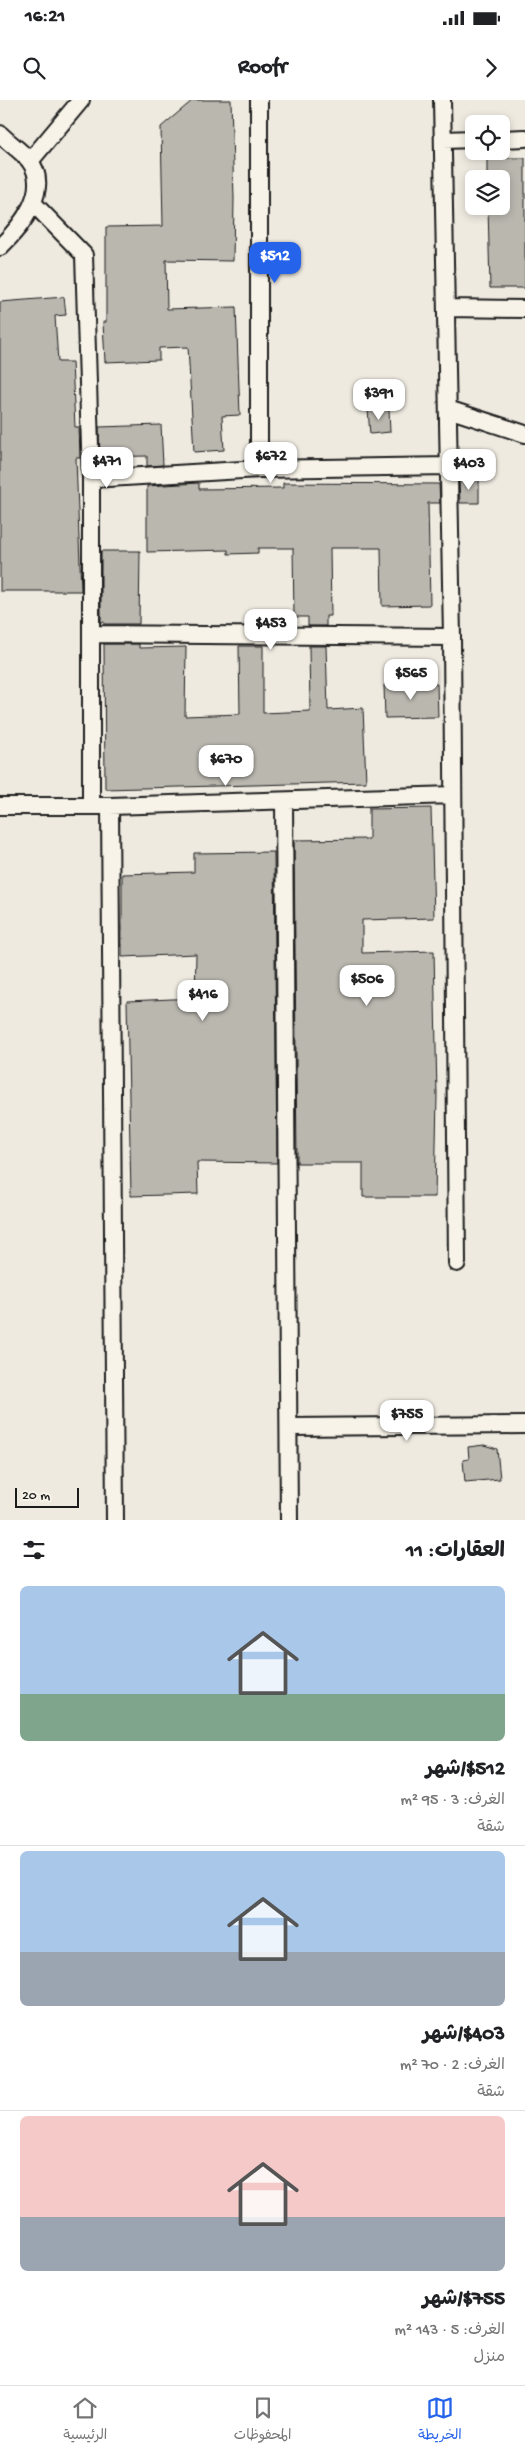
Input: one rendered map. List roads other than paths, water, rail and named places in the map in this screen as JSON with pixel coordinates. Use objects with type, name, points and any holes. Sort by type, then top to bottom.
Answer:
[{"type":"street","points":[[30,161],[80,100]]},
{"type":"street","points":[[259,100],[259,469]]},
{"type":"street","points":[[442,100],[452,637],[457,1263]]},
{"type":"street","points":[[0,134],[30,161],[38,180],[34,204],[0,247]]},
{"type":"street","points":[[510,139],[525,138]]},
{"type":"street","points":[[444,140],[465,139]]},
{"type":"street","points":[[34,204],[84,255],[92,479],[90,806]]},
{"type":"street","points":[[447,308],[525,309]]},
{"type":"street","points":[[448,409],[525,434]]},
{"type":"street","points":[[92,479],[259,469],[449,466]]},
{"type":"street","points":[[91,634],[452,637]]},
{"type":"street","points":[[0,806],[110,806],[453,795]]},
{"type":"street","points":[[284,801],[289,1520]]},
{"type":"street","points":[[110,806],[114,1520]]},
{"type":"street","points":[[289,1427],[525,1425]]}]
